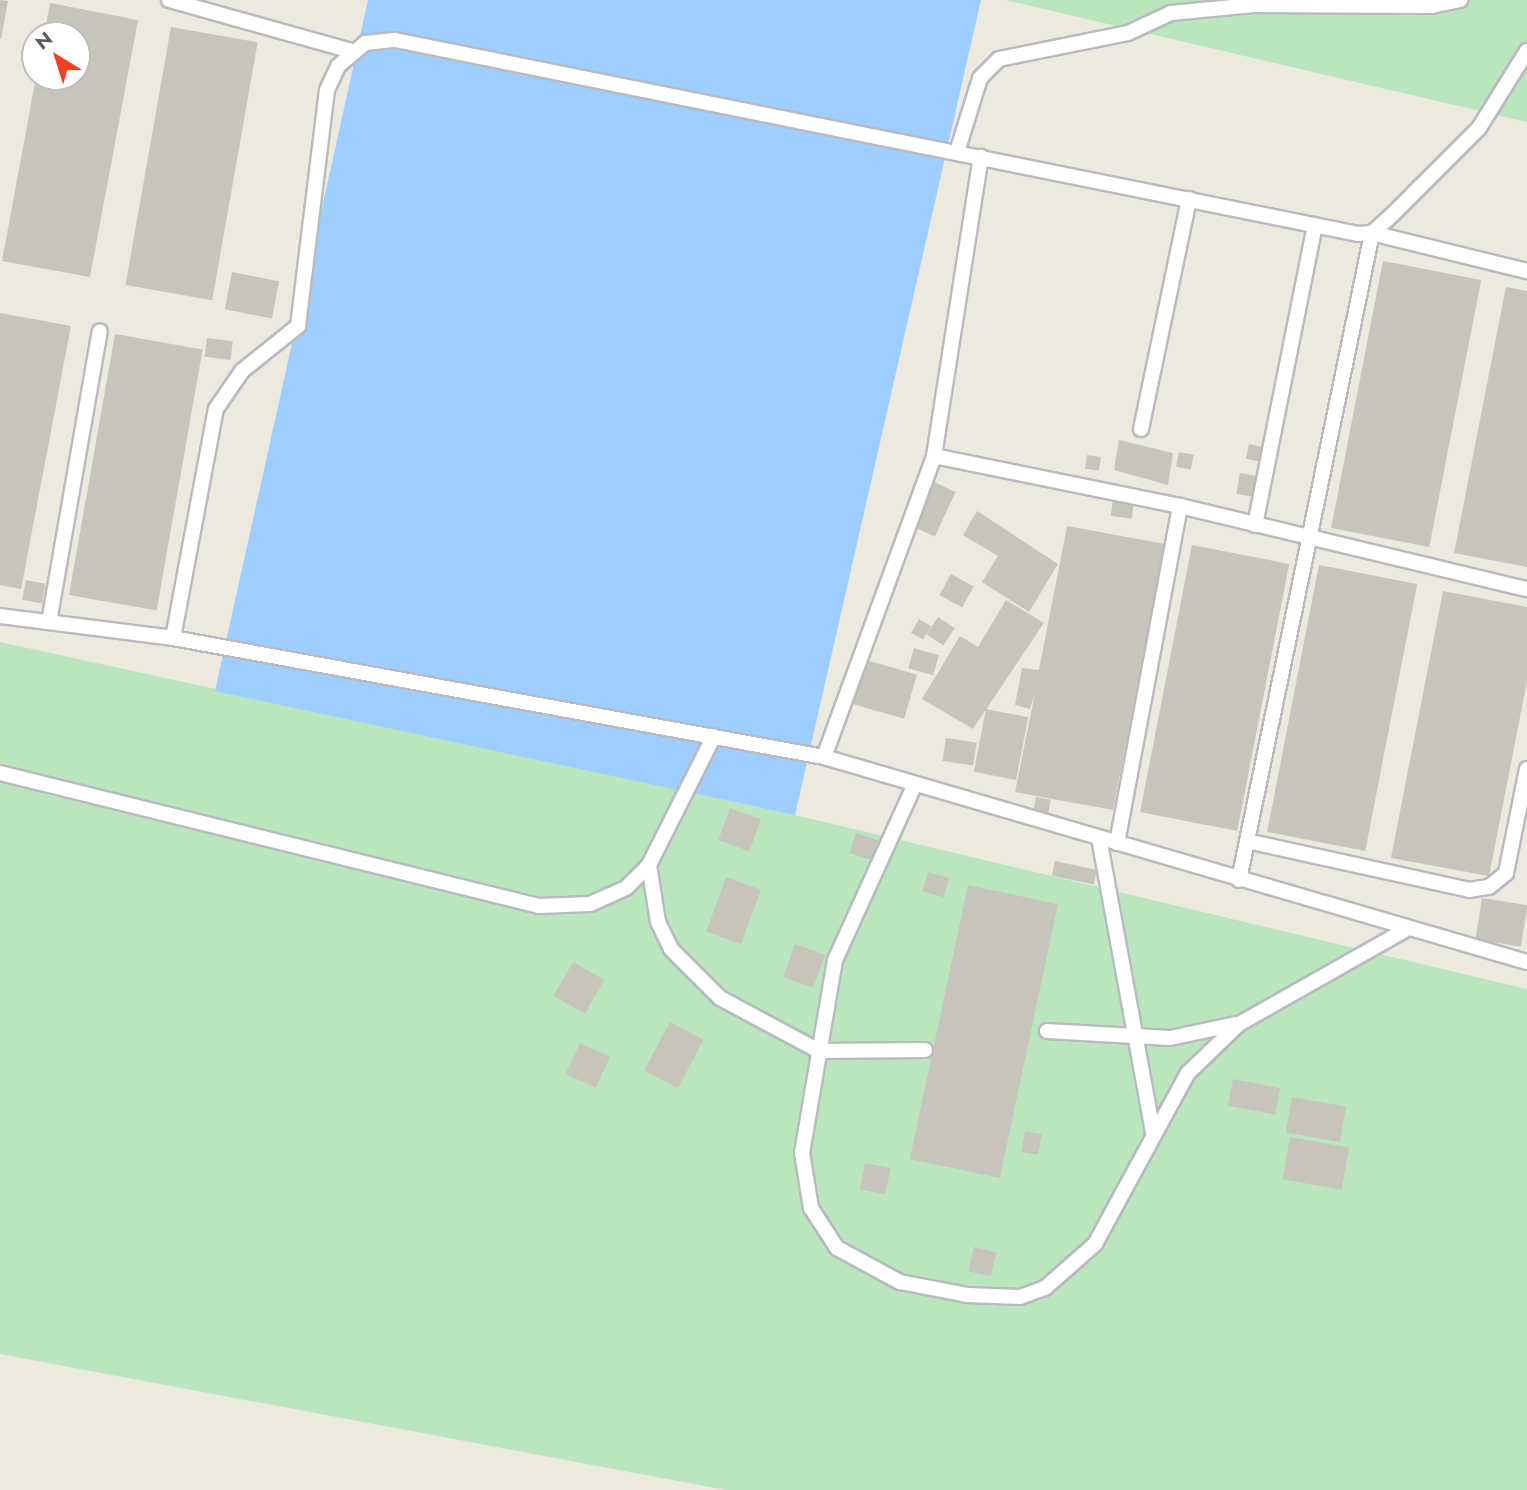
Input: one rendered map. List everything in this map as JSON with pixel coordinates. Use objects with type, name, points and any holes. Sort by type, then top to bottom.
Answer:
[{"type":"lane","points":[[169,0],[352,51],[395,40],[1315,225],[1371,233],[1527,271]]},
{"type":"lane","points":[[957,152],[980,78],[999,59],[1128,33],[1171,13],[1254,5],[1432,6],[1460,0]]},
{"type":"lane","points":[[173,638],[216,409],[242,371],[298,326],[327,90],[352,51]]},
{"type":"lane","points":[[1239,880],[1371,233],[1479,128],[1527,51]]},
{"type":"lane","points":[[824,757],[934,456],[981,157]]},
{"type":"lane","points":[[1140,429],[1189,199]]},
{"type":"lane","points":[[1255,525],[1315,225]]},
{"type":"lane","points":[[48,622],[100,331]]},
{"type":"lane","points":[[934,456],[1180,506],[1309,540],[1527,589]]},
{"type":"lane","points":[[1117,844],[1180,506]]},
{"type":"lane","points":[[0,616],[173,638],[824,757],[1527,962]]},
{"type":"lane","points":[[0,773],[539,906],[590,904],[626,888],[649,865],[714,736]]},
{"type":"lane","points":[[1247,841],[1469,890],[1489,887],[1506,873],[1527,769]]},
{"type":"lane","points":[[915,784],[835,960],[802,1153],[811,1208],[837,1248],[900,1282],[967,1295],[1020,1297],[1045,1288],[1095,1244],[1188,1073],[1239,1024],[1409,928]]},
{"type":"lane","points":[[1099,838],[1153,1133]]},
{"type":"lane","points":[[649,865],[658,922],[671,949],[720,998],[819,1051],[925,1050]]},
{"type":"lane","points":[[1046,1031],[1170,1038],[1239,1024]]},
{"type":"green space","points":[[1005,0],[1527,0],[1527,122]]},
{"type":"green space","points":[[0,642],[795,815],[1527,989],[1527,1490],[726,1490],[0,1354]]},
{"type":"water","points":[[368,0],[981,0],[795,815],[215,691]]},
{"type":"building","points":[[0,0],[8,1],[1,39],[0,39]]},
{"type":"building","points":[[50,3],[138,20],[90,277],[2,261],[33,91],[91,91],[91,21],[47,21]]},
{"type":"building","points":[[171,27],[258,42],[212,300],[126,285]]},
{"type":"building","points":[[1383,261],[1481,280],[1429,547],[1331,528]]},
{"type":"building","points":[[232,272],[279,281],[272,318],[225,309]]},
{"type":"building","points":[[1506,287],[1527,291],[1527,567],[1454,553]]},
{"type":"building","points":[[0,313],[71,326],[21,589],[0,585]]},
{"type":"building","points":[[115,334],[203,349],[157,610],[69,595]]},
{"type":"building","points":[[207,338],[233,341],[230,360],[205,357]]},
{"type":"building","points":[[1119,440],[1173,453],[1168,485],[1114,470]]},
{"type":"building","points":[[1249,444],[1263,447],[1260,462],[1246,459]]},
{"type":"building","points":[[1179,452],[1194,455],[1191,470],[1176,467]]},
{"type":"building","points":[[1087,455],[1101,457],[1099,471],[1085,469]]},
{"type":"building","points":[[1240,473],[1257,476],[1253,497],[1236,494]]},
{"type":"building","points":[[932,481],[956,492],[935,536],[911,525]]},
{"type":"building","points":[[1113,500],[1134,503],[1132,519],[1111,516]]},
{"type":"building","points":[[977,511],[1058,564],[1029,612],[982,582],[998,556],[963,535]]},
{"type":"building","points":[[1067,526],[1165,544],[1113,810],[1015,792],[1035,693],[1030,709],[1015,705],[1022,668],[1039,670]]},
{"type":"building","points":[[1192,545],[1289,564],[1237,831],[1140,812]]},
{"type":"building","points":[[1319,565],[1417,584],[1365,851],[1267,832]]},
{"type":"building","points":[[951,574],[974,587],[962,608],[939,595]]},
{"type":"building","points":[[26,580],[46,584],[42,603],[22,600]]},
{"type":"building","points":[[1443,591],[1527,607],[1527,681],[1489,876],[1391,858]]},
{"type":"building","points":[[1006,600],[1044,623],[973,729],[922,699],[960,636],[978,647]]},
{"type":"building","points":[[938,617],[955,628],[943,646],[927,635]]},
{"type":"building","points":[[919,619],[931,626],[923,640],[911,633]]},
{"type":"building","points":[[914,648],[939,655],[933,675],[908,668]]},
{"type":"building","points":[[866,660],[917,675],[904,719],[853,704]]},
{"type":"building","points":[[986,709],[1028,717],[1016,780],[974,772]]},
{"type":"building","points":[[946,738],[977,743],[973,766],[942,761]]},
{"type":"building","points":[[1036,797],[1051,800],[1048,814],[1033,811]]},
{"type":"building","points":[[730,808],[761,819],[749,851],[718,840]]},
{"type":"building","points":[[856,833],[878,840],[871,860],[850,853]]},
{"type":"building","points":[[1055,861],[1097,870],[1094,885],[1052,876]]},
{"type":"building","points":[[928,872],[949,878],[944,897],[922,891]]},
{"type":"building","points":[[726,877],[761,890],[741,944],[706,932]]},
{"type":"building","points":[[968,885],[1058,904],[1000,1178],[910,1159]]},
{"type":"building","points":[[1482,898],[1527,905],[1521,947],[1475,939]]},
{"type":"building","points":[[795,944],[825,955],[813,988],[783,977]]},
{"type":"building","points":[[573,962],[604,980],[585,1014],[554,996]]},
{"type":"building","points":[[670,1022],[704,1040],[678,1088],[644,1071]]},
{"type":"building","points":[[580,1043],[610,1057],[596,1088],[566,1074]]},
{"type":"building","points":[[1233,1079],[1280,1088],[1275,1115],[1228,1106]]},
{"type":"building","points":[[1292,1097],[1346,1107],[1340,1142],[1286,1132]]},
{"type":"building","points":[[1025,1131],[1042,1134],[1038,1155],[1021,1152]]},
{"type":"building","points":[[1290,1137],[1349,1147],[1342,1190],[1283,1179]]},
{"type":"building","points":[[865,1163],[891,1168],[885,1194],[860,1190]]},
{"type":"building","points":[[974,1247],[996,1252],[991,1277],[968,1271]]}]
